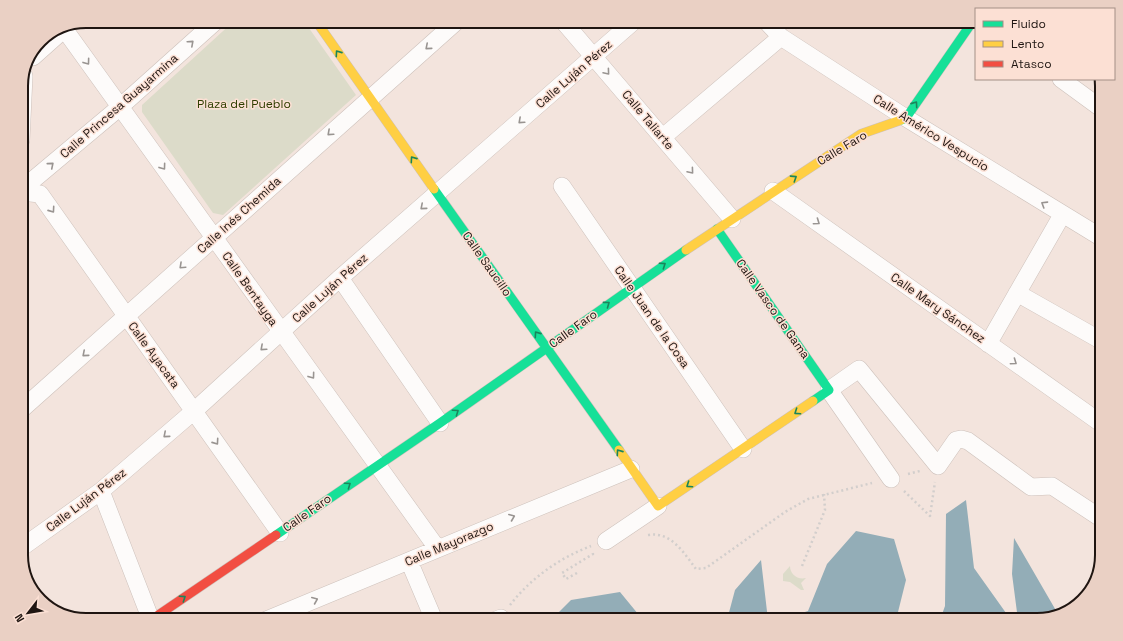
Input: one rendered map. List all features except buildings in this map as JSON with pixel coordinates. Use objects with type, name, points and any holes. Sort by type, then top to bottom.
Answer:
[{"type":"street","name":"Calle Princesa Guayarmina","points":[[28,185],[120,107],[208,28]]},
{"type":"street","name":"Calle Saucillo","points":[[321,28],[658,506]]},
{"type":"street","name":"Calle Inés Chemida","points":[[28,404],[213,237],[449,28]]},
{"type":"street","name":"Calle Taliarte","points":[[569,28],[732,219]]},
{"type":"street","name":"Calle Luján Pérez","points":[[28,543],[101,491],[194,410],[340,278],[438,194],[626,28]]},
{"type":"street","name":"Calle Américo Vespucio","points":[[773,28],[781,37],[906,118],[1095,234]]},
{"type":"street","points":[[906,118],[968,28]]},
{"type":"street","name":"Calle Bentayga","points":[[66,31],[437,548]]},
{"type":"street","points":[[663,137],[781,37]]},
{"type":"street","points":[[42,49],[53,39]]},
{"type":"street","points":[[1062,80],[1095,104]]},
{"type":"street","name":"Calle Faro","points":[[161,613],[280,533],[377,464],[440,423],[631,287],[773,191],[861,134],[906,118]]},
{"type":"street","name":"Calle Juan de la Cosa","points":[[562,186],[743,449]]},
{"type":"street","name":"Calle Mary Sánchez","points":[[773,191],[1095,419]]},
{"type":"street","name":"Calle Ayacata","points":[[28,192],[40,194],[280,533]]},
{"type":"street","points":[[988,344],[1062,215]]},
{"type":"street","name":"Calle Vasco de Gama","points":[[716,229],[829,390]]},
{"type":"street","points":[[340,278],[440,423]]},
{"type":"street","points":[[1017,293],[1095,337]]},
{"type":"street","points":[[606,541],[859,370],[938,466],[956,440],[961,439],[968,441],[1031,487],[1052,486],[1095,514]]},
{"type":"street","points":[[829,390],[891,479]]},
{"type":"street","name":"Calle Mayorazgo","points":[[283,613],[631,469]]},
{"type":"street","points":[[101,491],[148,613]]},
{"type":"street","points":[[409,561],[431,613]]},
{"type":"path","points":[[640,536],[654,534],[674,541],[696,569],[706,568],[785,512],[808,499],[938,466],[930,516],[891,479]]},
{"type":"path","points":[[802,566],[825,510],[824,494]]},
{"type":"path","points":[[503,613],[520,592],[536,577],[588,547],[606,541]]},
{"type":"path","points":[[577,573],[566,579],[562,573],[593,554],[588,547]]},
{"type":"green space","name":"Plaza del Pueblo","points":[[226,28],[309,28],[356,95],[223,215],[213,213],[142,112],[142,105]]},
{"type":"green space","points":[[790,566],[791,572],[795,576],[806,578],[801,583],[804,590],[801,590],[790,582],[783,581],[783,574]]},
{"type":"water","points":[[966,500],[974,568],[1006,613],[942,613],[945,606],[946,514]]},
{"type":"water","points":[[856,531],[894,539],[906,580],[898,613],[802,613],[808,611],[827,564]]},
{"type":"water","points":[[1014,538],[1056,610],[1036,613],[1017,613],[1012,574]]},
{"type":"water","points":[[761,560],[767,613],[729,613],[735,590]]},
{"type":"water","points":[[620,592],[637,613],[558,613],[571,600]]},
{"type":"traffic: fast","points":[[901,120],[906,118],[968,28]]},
{"type":"traffic: fast","points":[[434,189],[619,450]]},
{"type":"traffic: fast","points":[[717,229],[829,390],[813,401]]},
{"type":"traffic: fast","points":[[276,535],[440,423],[686,250]]},
{"type":"traffic: slow","points":[[321,28],[434,189]]},
{"type":"traffic: slow","points":[[686,250],[861,134],[901,120]]},
{"type":"traffic: slow","points":[[619,450],[658,506],[813,401]]},
{"type":"traffic: jam","points":[[161,613],[276,535]]}]
